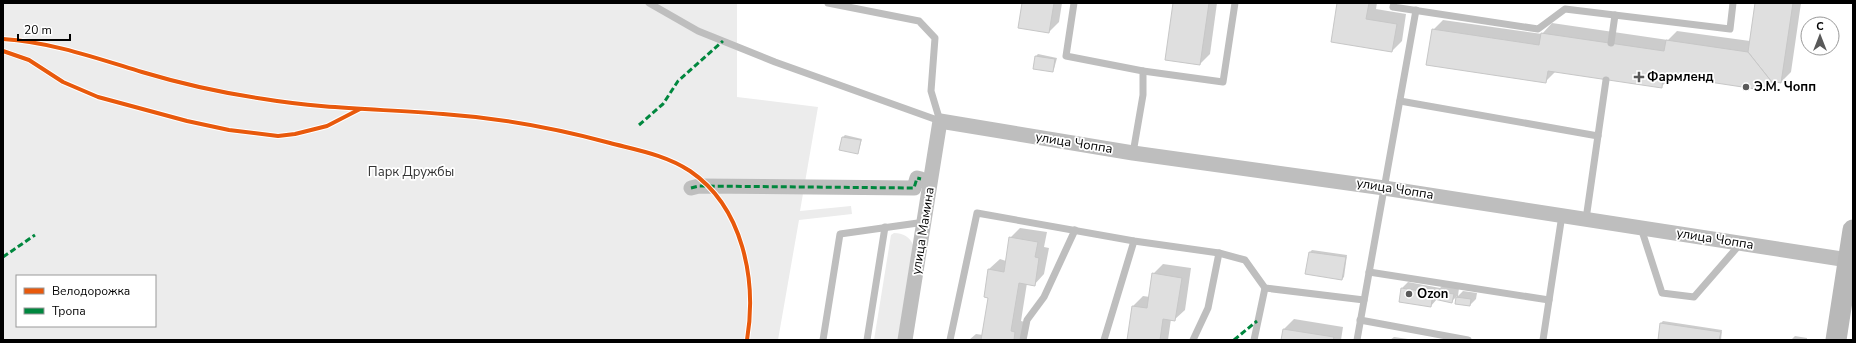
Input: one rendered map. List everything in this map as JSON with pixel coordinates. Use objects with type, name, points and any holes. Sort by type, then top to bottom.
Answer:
[{"type":"main road","points":[[1836,340],[1851,260],[1853,230]]},
{"type":"street","name":"улица Чоппа","points":[[940,121],[1133,152],[1384,188],[1851,260]]},
{"type":"street","name":"улица Мамина","points":[[905,340],[940,121]]},
{"type":"street","points":[[691,188],[699,186],[914,188],[917,178],[921,179]]},
{"type":"lane","points":[[828,3],[918,21],[935,38],[931,91],[940,121]]},
{"type":"lane","points":[[1074,3],[1066,56],[1143,71],[1223,82],[1235,3]]},
{"type":"lane","points":[[1394,3],[1393,7],[1538,30],[1565,9],[1730,30],[1733,3]]},
{"type":"lane","points":[[651,4],[698,31],[760,56],[940,121]]},
{"type":"lane","points":[[1357,340],[1416,10]]},
{"type":"lane","points":[[1611,43],[1615,15]]},
{"type":"lane","points":[[1133,152],[1143,95],[1143,71]]},
{"type":"lane","points":[[1586,219],[1606,80]]},
{"type":"lane","points":[[1400,102],[1598,136]]},
{"type":"lane","points":[[950,340],[977,213],[1134,241],[1219,254],[1245,260],[1265,288],[1254,340]]},
{"type":"lane","points":[[1543,340],[1562,215]]},
{"type":"lane","points":[[823,340],[840,234],[925,222]]},
{"type":"lane","points":[[867,340],[885,227]]},
{"type":"lane","points":[[1641,227],[1662,293],[1694,297],[1741,243]]},
{"type":"lane","points":[[1023,340],[1027,320],[1044,297],[1075,230]]},
{"type":"lane","points":[[1104,340],[1134,241]]},
{"type":"lane","points":[[1193,340],[1208,308],[1219,254]]},
{"type":"lane","points":[[1369,272],[1549,300]]},
{"type":"lane","points":[[1265,288],[1364,300]]},
{"type":"lane","points":[[1360,320],[1468,340]]},
{"type":"green space","name":"Парк Дружбы","points":[[3,3],[737,3],[737,97],[818,107],[800,211],[851,206],[852,214],[799,220],[778,340],[3,340]]},
{"type":"green space","points":[[894,233],[906,236],[913,245],[898,340],[874,340],[891,235]]},
{"type":"building","points":[[1022,3],[1054,3],[1049,33],[1018,28]]},
{"type":"building","points":[[1173,3],[1209,3],[1200,65],[1165,60]]},
{"type":"building","points":[[1337,3],[1369,3],[1366,19],[1397,24],[1392,52],[1331,42]]},
{"type":"building","points":[[1755,3],[1793,3],[1781,83],[1771,81],[1748,52]]},
{"type":"building","points":[[1432,29],[1539,45],[1541,33],[1664,51],[1666,40],[1748,52],[1771,81],[1769,91],[1663,75],[1662,88],[1548,71],[1546,83],[1426,65]]},
{"type":"building","points":[[1035,56],[1055,59],[1053,72],[1033,69]]},
{"type":"building","points":[[842,137],[861,140],[858,154],[839,150]]},
{"type":"building","points":[[1009,237],[1038,242],[1035,257],[1039,258],[1035,286],[1019,283],[1011,331],[1015,332],[1014,340],[981,340],[988,298],[984,297],[988,269],[1004,272]]},
{"type":"building","points":[[1309,252],[1346,257],[1342,280],[1305,274]]},
{"type":"building","points":[[1152,273],[1182,278],[1175,321],[1163,319],[1160,340],[1127,340],[1132,306],[1147,308]]},
{"type":"building","points":[[1401,288],[1433,293],[1431,307],[1399,302]]},
{"type":"building","points":[[1435,291],[1454,294],[1452,303],[1434,299]]},
{"type":"building","points":[[1456,297],[1471,299],[1470,306],[1455,304]]},
{"type":"building","points":[[1660,323],[1721,332],[1719,340],[1658,340]]},
{"type":"building","points":[[1283,329],[1334,337],[1333,340],[1281,340]]},
{"type":"marked path","points":[[639,125],[663,104],[678,81],[723,41]]},
{"type":"marked path","points":[[691,188],[699,186],[914,188],[917,178],[921,179]]},
{"type":"marked path","points":[[3,257],[35,235]]},
{"type":"marked path","points":[[1234,340],[1257,321]]},
{"type":"cycle path","points":[[3,39],[38,43],[56,47],[172,80],[233,94],[309,105],[464,116],[548,128],[651,154],[681,165],[708,186],[723,204],[734,224],[742,246],[750,293],[750,317],[747,340]]},
{"type":"cycle path","points":[[3,51],[29,60],[63,82],[98,97],[187,121],[229,130],[278,136],[295,134],[327,126],[360,109]]},
{"type":"place","name":"Фармленд","points":[[1639,77]]},
{"type":"place","name":"Э.М. Чопп","points":[[1746,87]]},
{"type":"place","name":"Ozon","points":[[1409,294]]}]
